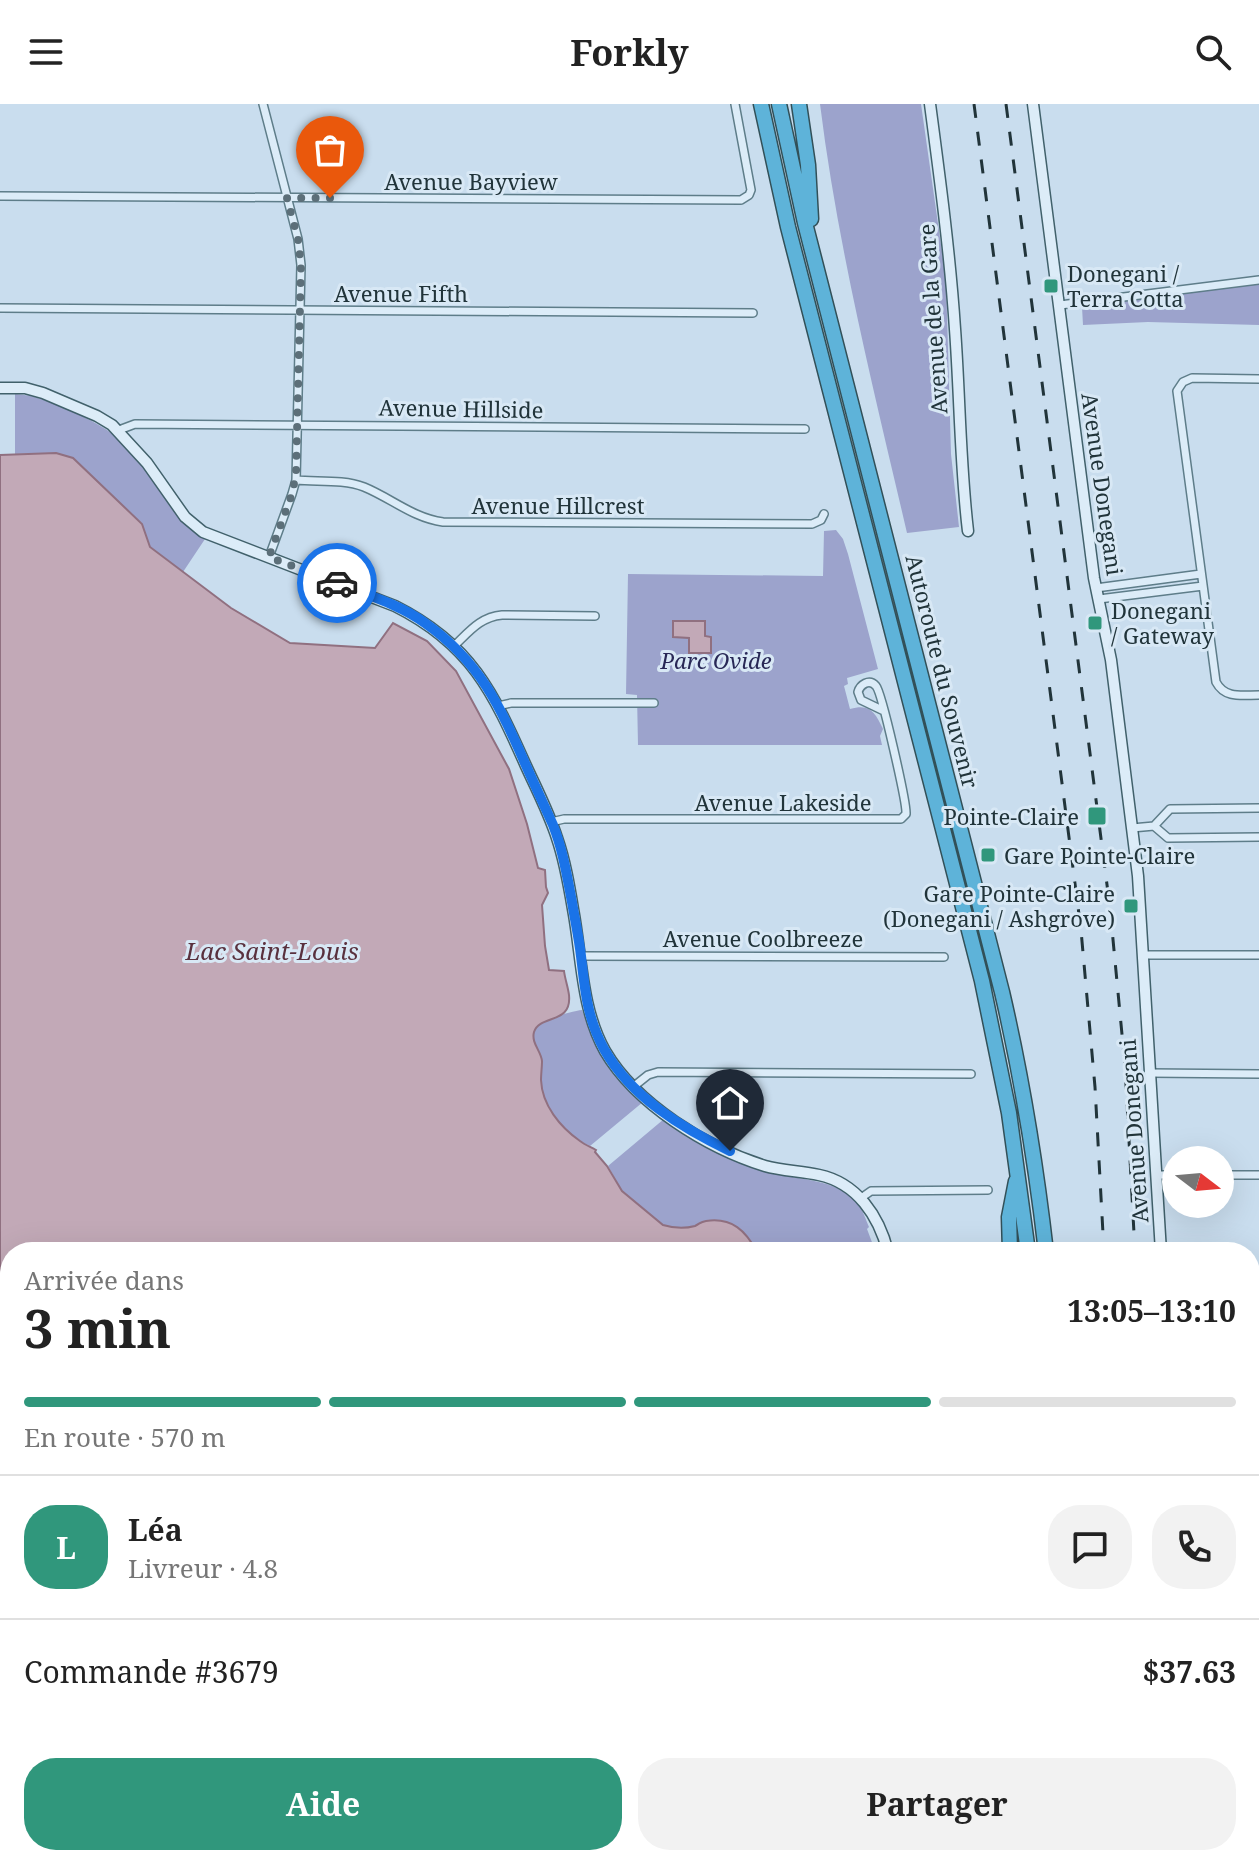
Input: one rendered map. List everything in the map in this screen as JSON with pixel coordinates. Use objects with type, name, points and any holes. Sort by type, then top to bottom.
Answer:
[{"type":"highway","name":"Autoroute du Souvenir","points":[[761,104],[788,227],[982,981],[999,1059],[1027,1242]]},
{"type":"highway","name":"Autoroute du Souvenir","points":[[779,104],[813,255],[1002,992],[1031,1143],[1045,1242]]},
{"type":"highway","points":[[799,104],[808,165],[813,255]]},
{"type":"highway","points":[[1010,1242],[1009,1217],[1018,1171]]},
{"type":"street","points":[[263,104],[301,256],[296,480],[269,557]]},
{"type":"street","name":"Avenue Bayview","points":[[0,196],[744,199],[749,195],[750,184],[735,104]]},
{"type":"street","name":"Avenue de la Gare","points":[[930,104],[951,275],[960,449],[968,531]]},
{"type":"street","name":"Avenue Donegani","points":[[1033,104],[1097,593],[1111,660],[1132,828],[1140,901],[1160,1242]]},
{"type":"street","points":[[1060,305],[1259,280]]},
{"type":"street","name":"Avenue Fifth","points":[[0,308],[753,313]]},
{"type":"street","points":[[1259,379],[1192,378],[1183,382],[1177,391],[1216,682],[1220,690],[1230,695],[1259,695]]},
{"type":"street","points":[[0,388],[25,388],[43,393],[97,416],[119,430],[192,524],[208,534],[395,606],[425,623],[454,646],[478,673],[498,706],[551,822],[564,863],[585,994],[600,1041],[614,1064],[633,1087],[678,1123],[714,1144],[767,1167],[820,1175],[853,1191],[878,1224],[884,1242]]},
{"type":"street","name":"Avenue Hillside","points":[[119,430],[135,424],[805,429]]},
{"type":"street","name":"Avenue Hillcrest","points":[[296,480],[355,484],[409,511],[443,522],[812,524],[821,520],[824,514]]},
{"type":"street","points":[[1097,593],[1201,574]]},
{"type":"street","points":[[1097,593],[1203,586]]},
{"type":"street","points":[[454,646],[476,625],[491,616],[595,616]]},
{"type":"street","points":[[498,706],[511,703],[654,703]]},
{"type":"street","name":"Avenue Lakeside","points":[[551,822],[564,819],[902,819],[907,804],[884,711]]},
{"type":"street","points":[[1132,828],[1154,826],[1170,809],[1259,808]]},
{"type":"street","points":[[1154,826],[1168,838],[1259,837]]},
{"type":"street","points":[[1142,955],[1259,955]]},
{"type":"street","name":"Avenue Coolbreeze","points":[[581,956],[944,957]]},
{"type":"street","points":[[633,1087],[648,1075],[658,1072],[971,1074]]},
{"type":"street","points":[[1150,1073],[1259,1074]]},
{"type":"street","points":[[1157,1175],[1162,1175]]},
{"type":"street","points":[[1234,1175],[1259,1175]]},
{"type":"street","points":[[861,1198],[871,1191],[988,1190]]},
{"type":"green space","points":[[820,104],[921,104],[946,280],[951,454],[959,527],[907,533],[847,266]]},
{"type":"green space","points":[[1259,282],[1259,325],[1148,322],[1083,325],[1082,307]]},
{"type":"green space","points":[[15,394],[42,399],[80,415],[112,433],[130,449],[178,516],[205,539],[183,572],[150,547],[142,523],[56,453],[15,454]]},
{"type":"green space","name":"Parc Ovide","points":[[836,530],[848,554],[878,669],[847,678],[848,684],[844,686],[850,709],[867,708],[877,718],[883,729],[880,736],[882,745],[638,745],[637,695],[626,694],[628,574],[823,576],[824,531]]},
{"type":"green space","points":[[582,1010],[605,1060],[643,1102],[590,1146],[564,1128],[550,1110],[542,1090],[542,1061],[533,1036],[537,1027],[545,1021]]},
{"type":"green space","points":[[664,1119],[708,1147],[744,1164],[768,1173],[838,1188],[859,1205],[872,1242],[751,1242],[737,1227],[723,1221],[706,1221],[683,1228],[663,1225],[622,1191],[608,1166]]},
{"type":"water","name":"Lac Saint-Louis","points":[[56,453],[73,458],[142,524],[150,547],[231,608],[290,643],[375,648],[393,623],[427,641],[456,671],[509,769],[538,868],[545,870],[548,893],[542,905],[549,970],[564,971],[569,995],[566,1011],[537,1026],[534,1032],[542,1061],[542,1089],[553,1115],[566,1129],[596,1150],[622,1191],[663,1225],[683,1228],[706,1221],[723,1221],[737,1227],[751,1242],[0,1242],[0,455]]},
{"type":"water","points":[[673,621],[705,621],[705,636],[711,637],[711,653],[689,653],[689,638],[673,637]]},
{"type":"railway","points":[[974,104],[1081,930],[1095,1087],[1103,1242]]},
{"type":"railway","points":[[1006,104],[1110,908],[1125,1066],[1134,1242]]},
{"type":"way so far","points":[[330,198],[287,198],[301,256],[296,480],[269,557],[337,583]]},
{"type":"place","name":"Donegani / Terra Cotta","points":[[1051,286]]},
{"type":"place","name":"Donegani / Gateway","points":[[1095,623]]},
{"type":"place","name":"Pointe-Claire","points":[[1097,816]]},
{"type":"place","name":"Gare Pointe-Claire","points":[[988,855]]},
{"type":"place","name":"Gare Pointe-Claire (Donegani / Ashgrove)","points":[[1131,906]]},
{"type":"route","points":[[337,583],[395,606],[425,623],[454,646],[490,690],[558,840],[574,912],[583,987],[604,1049],[632,1086],[648,1100],[687,1129],[730,1151]]}]
